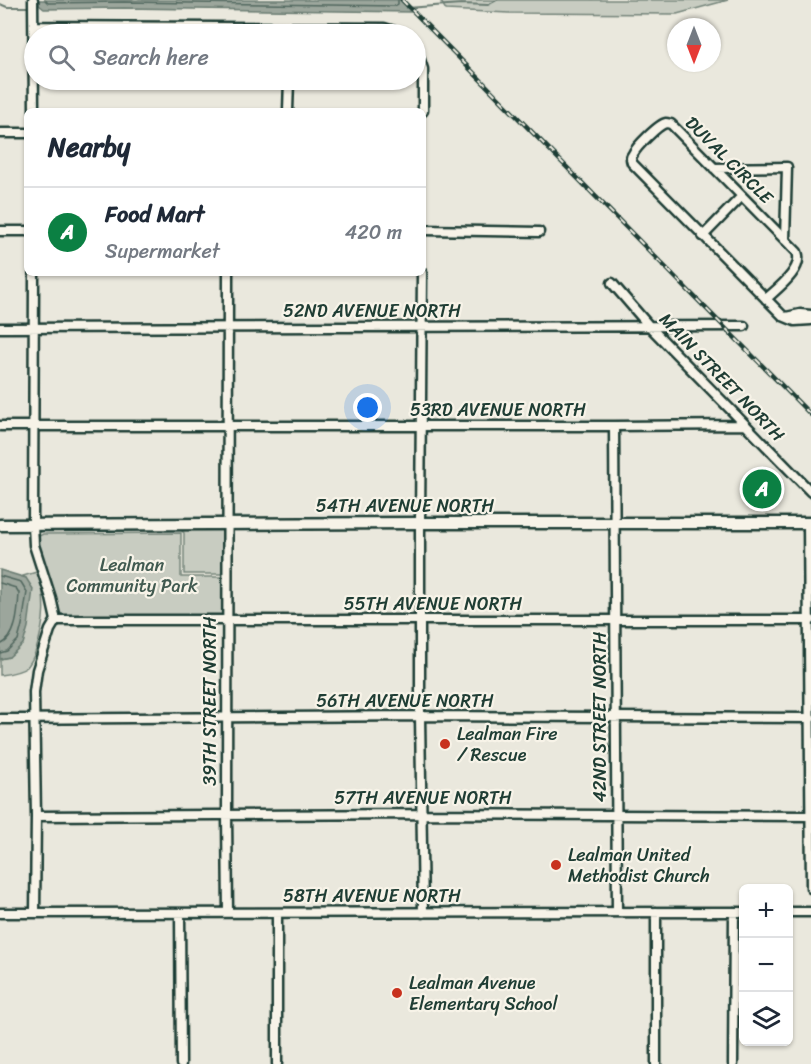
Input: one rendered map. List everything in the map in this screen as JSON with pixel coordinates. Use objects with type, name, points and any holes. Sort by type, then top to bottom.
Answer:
[{"type":"main road","name":"54TH AVENUE NORTH","points":[[0,525],[810,523]]},
{"type":"street","points":[[33,0],[34,22],[91,24]]},
{"type":"street","points":[[34,90],[34,108]]},
{"type":"street","points":[[288,108],[289,90]]},
{"type":"street","points":[[423,90],[423,108]]},
{"type":"street","name":"DUVAL CIRCLE","points":[[766,299],[796,269],[799,255],[671,124],[666,123],[657,128],[634,151],[631,159],[633,165],[704,236],[766,299],[784,317],[795,321],[811,318]]},
{"type":"street","points":[[0,133],[24,133]]},
{"type":"street","points":[[714,168],[787,167],[785,240]]},
{"type":"street","points":[[704,236],[742,196]]},
{"type":"street","points":[[426,230],[539,232]]},
{"type":"street","points":[[0,231],[24,231]]},
{"type":"street","points":[[34,276],[34,545],[56,620],[50,630],[37,670],[34,692],[35,913]]},
{"type":"street","name":"39TH STREET NORTH","points":[[228,276],[228,913]]},
{"type":"street","points":[[422,276],[420,717],[423,914]]},
{"type":"street","name":"MAIN STREET NORTH","points":[[612,283],[650,327],[811,492]]},
{"type":"street","name":"52ND AVENUE NORTH","points":[[0,328],[744,326]]},
{"type":"street","name":"53RD AVENUE NORTH","points":[[0,426],[744,425]]},
{"type":"street","name":"42ND STREET NORTH","points":[[614,426],[617,912]]},
{"type":"street","points":[[810,523],[811,888]]},
{"type":"street","name":"55TH AVENUE NORTH","points":[[56,620],[810,620]]},
{"type":"street","name":"56TH AVENUE NORTH","points":[[0,719],[811,718]]},
{"type":"street","name":"57TH AVENUE NORTH","points":[[36,816],[422,814],[811,816]]},
{"type":"street","points":[[656,912],[656,1064]]},
{"type":"street","points":[[733,1064],[734,912]]},
{"type":"street","name":"58TH AVENUE NORTH","points":[[0,913],[739,912]]},
{"type":"street","points":[[793,912],[811,912]]},
{"type":"street","points":[[180,913],[180,1064]]},
{"type":"street","points":[[277,913],[277,1064]]},
{"type":"green space","points":[[440,0],[728,0],[677,14],[509,13],[446,10]]},
{"type":"green space","points":[[37,528],[224,528],[224,574],[184,574],[184,533],[181,530],[43,531],[37,534]]},
{"type":"green space","name":"Lealman Community Park","points":[[181,533],[181,577],[224,577],[224,618],[64,616],[57,610],[39,544],[39,536],[43,534]]},
{"type":"green space","points":[[40,571],[44,611],[42,629],[35,652],[24,669],[0,675],[0,659],[9,657],[26,578],[23,576]]},
{"type":"water","points":[[39,0],[403,0],[410,12],[44,9],[39,5]]},
{"type":"water","points":[[0,570],[26,578],[33,589],[28,627],[23,644],[9,657],[0,659]]},
{"type":"waterway","points":[[407,8],[461,4],[488,5],[497,0]]},
{"type":"waterway","points":[[0,4],[7,7],[30,7]]},
{"type":"railway","points":[[402,0],[426,24]]},
{"type":"railway","points":[[426,24],[811,415]]},
{"type":"place","name":"Food Mart","points":[[762,489]]},
{"type":"place","name":"Lealman Fire / Rescue","points":[[445,744]]},
{"type":"place","name":"Lealman United Methodist Church","points":[[556,865]]},
{"type":"place","name":"Lealman Avenue Elementary School","points":[[397,993]]}]
